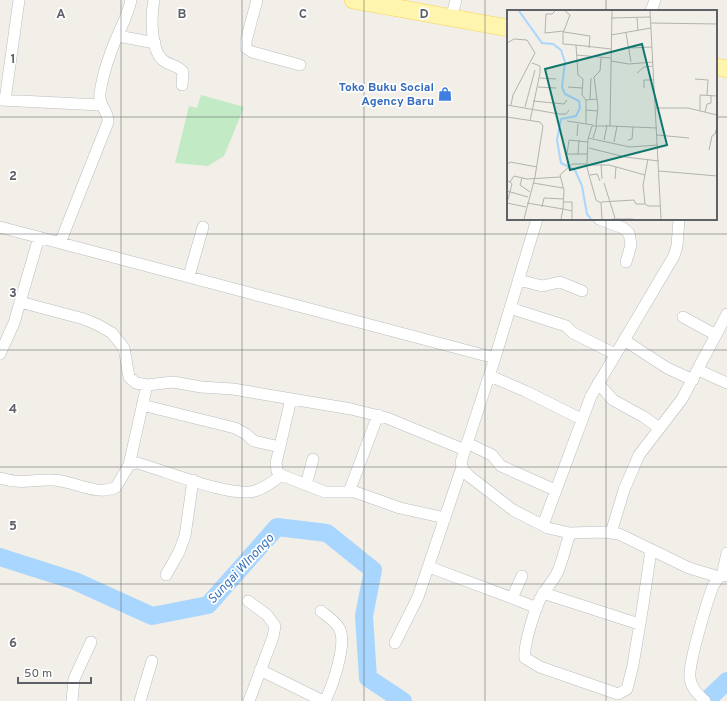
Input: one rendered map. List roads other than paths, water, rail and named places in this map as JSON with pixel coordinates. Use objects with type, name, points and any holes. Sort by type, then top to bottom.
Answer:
[{"type":"main road","points":[[353,0],[507,28]]},
{"type":"main road","points":[[717,67],[727,69]]},
{"type":"street","points":[[19,0],[2,100],[100,105]]},
{"type":"street","points":[[60,242],[108,122],[108,116],[100,105],[103,80],[110,52],[122,28],[130,0]]},
{"type":"street","points":[[154,0],[152,20],[155,43],[161,58],[178,66],[183,72],[182,86]]},
{"type":"street","points":[[257,0],[246,41],[246,48],[252,52],[300,65]]},
{"type":"street","points":[[451,18],[456,0]]},
{"type":"street","points":[[651,10],[655,0]]},
{"type":"street","points":[[118,36],[155,43]]},
{"type":"street","points":[[395,643],[418,596],[429,567],[462,467],[466,446],[490,376],[537,220]]},
{"type":"street","points":[[602,220],[623,228],[629,233],[631,245],[626,262]]},
{"type":"street","points":[[543,526],[582,419],[598,383],[674,256],[677,246],[680,220]]},
{"type":"street","points":[[0,227],[495,358]]},
{"type":"street","points":[[189,276],[202,227]]},
{"type":"street","points":[[0,354],[9,335],[20,302],[39,237]]},
{"type":"street","points":[[519,280],[542,286],[560,282],[582,290]]},
{"type":"street","points":[[20,302],[84,320],[106,329],[117,338],[124,348],[131,380],[147,385],[173,382],[201,387],[244,390],[345,408],[378,416],[492,455],[501,466],[555,490]]},
{"type":"street","points":[[510,308],[566,326],[573,332],[615,354]]},
{"type":"street","points":[[611,532],[633,466],[644,446],[676,407],[693,380],[727,314]]},
{"type":"street","points":[[683,317],[716,335]]},
{"type":"street","points":[[624,340],[667,368],[693,380]]},
{"type":"street","points":[[698,370],[727,383]]},
{"type":"street","points":[[490,376],[525,391],[582,419]]},
{"type":"street","points":[[598,383],[613,400],[644,417],[659,428]]},
{"type":"street","points":[[0,478],[21,483],[52,480],[107,490],[116,487],[129,464],[147,385]]},
{"type":"street","points":[[291,399],[276,468],[282,475],[306,485],[332,493],[349,492],[361,494],[400,508],[445,518]]},
{"type":"street","points":[[142,405],[235,428],[246,434],[254,441],[280,447]]},
{"type":"street","points":[[349,492],[378,416]]},
{"type":"street","points":[[306,485],[313,459]]},
{"type":"street","points":[[129,464],[137,463],[231,490],[250,492],[264,488],[282,475]]},
{"type":"street","points":[[462,467],[469,476],[504,503],[543,526],[570,533],[611,532],[629,538],[689,568],[723,576]]},
{"type":"street","points":[[166,575],[179,552],[185,536],[193,480]]},
{"type":"street","points":[[570,533],[558,570],[550,585],[543,593],[537,608],[526,646],[525,658],[540,667],[618,694],[627,689],[633,666],[651,550]]},
{"type":"street","points":[[705,701],[695,692],[690,678],[690,667],[711,593],[723,576],[727,553]]},
{"type":"street","points":[[429,567],[537,608]]},
{"type":"street","points":[[512,598],[522,576]]},
{"type":"street","points":[[543,593],[639,624]]},
{"type":"street","points":[[248,601],[267,615],[275,626],[273,637],[249,701]]},
{"type":"street","points":[[260,670],[324,701],[333,683],[337,668],[342,633],[335,623],[321,611]]},
{"type":"street","points":[[72,701],[74,679],[91,642]]},
{"type":"street","points":[[140,701],[152,661]]},
{"type":"waterway","name":"Sungai WInongo","points":[[0,557],[75,581],[152,616],[208,605],[277,527],[327,533],[373,570],[364,616],[368,678],[403,701]]},
{"type":"waterway","name":"Sungai WInongo","points":[[706,701],[727,681]]},
{"type":"place","name":"Toko Buku Social Agency Baru","points":[[445,94]]}]
